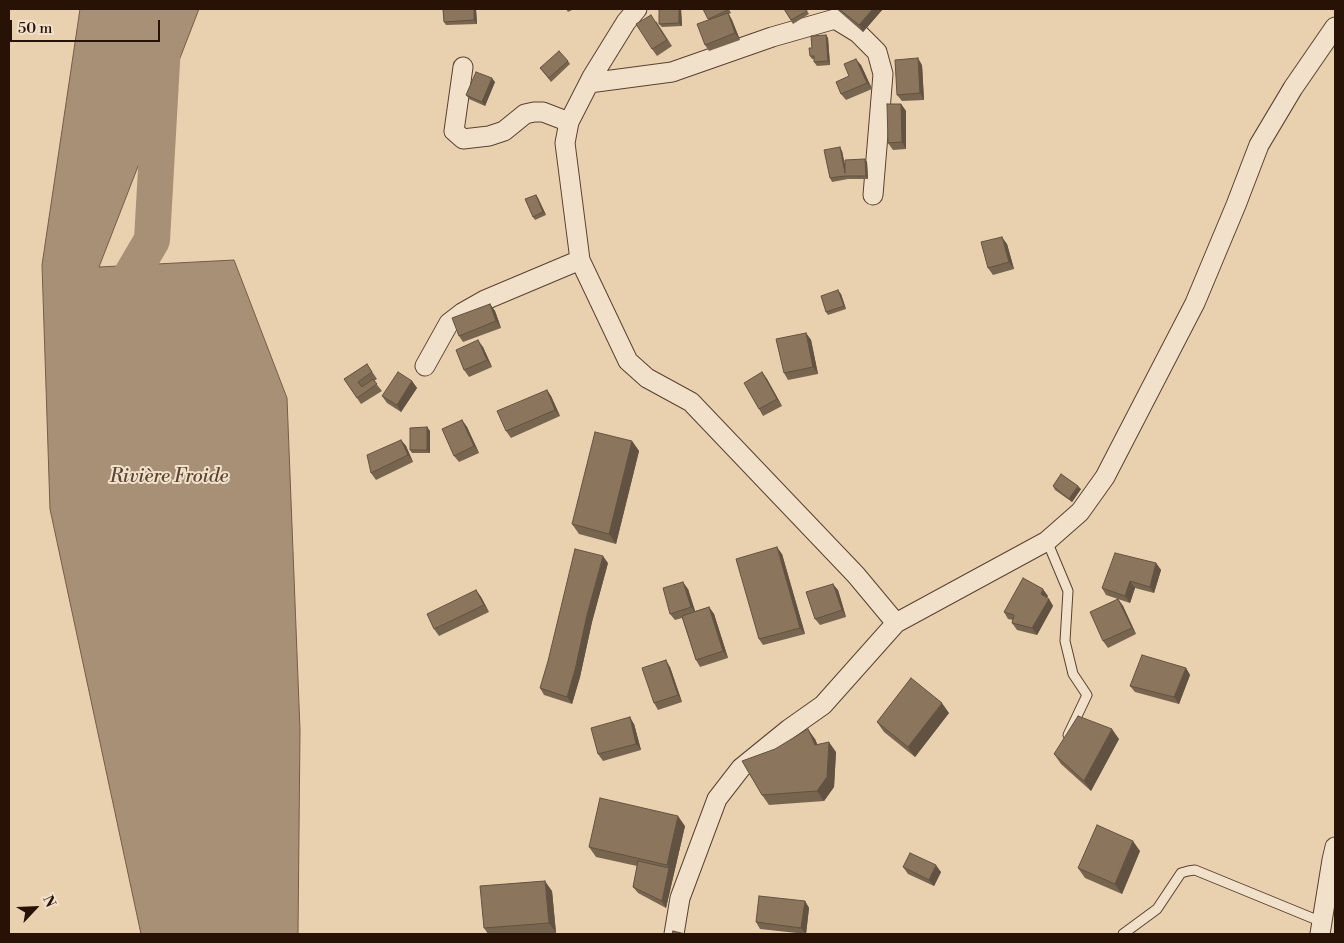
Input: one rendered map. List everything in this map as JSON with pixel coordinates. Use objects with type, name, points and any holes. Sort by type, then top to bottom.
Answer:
[{"type":"street","points":[[637,9],[626,22],[589,83],[569,122],[564,143],[580,260],[628,361],[647,378],[691,402],[856,575],[896,623]]},
{"type":"street","points":[[589,83],[672,72],[826,16],[835,19],[858,33],[876,52],[883,74],[873,195]]},
{"type":"street","points":[[674,934],[680,898],[718,799],[741,768],[824,705],[896,623],[1047,541],[1080,512],[1105,477],[1195,303],[1236,205],[1258,145],[1293,88],[1335,27]]},
{"type":"street","points":[[463,67],[454,131],[463,139],[504,132],[525,114],[534,112],[543,112],[569,122]]},
{"type":"street","points":[[425,366],[449,323],[462,313],[485,300],[580,260]]},
{"type":"street","points":[[1321,928],[1335,847]]},
{"type":"lane","points":[[1047,541],[1068,591],[1065,641],[1073,674],[1087,695],[1067,737]]},
{"type":"lane","points":[[1123,934],[1157,909],[1181,873],[1195,870],[1321,928]]},
{"type":"water","name":"Rivière Froide","points":[[80,9],[199,9],[99,267],[234,260],[287,398],[300,730],[298,934],[141,934],[50,509],[42,265]]},
{"type":"building","points":[[443,9],[474,9],[474,20],[444,22]]},
{"type":"building","points":[[659,9],[679,9],[679,23],[659,24]]},
{"type":"building","points":[[703,9],[728,9],[728,10],[708,19]]},
{"type":"building","points":[[784,9],[806,9],[807,11],[791,20]]},
{"type":"building","points":[[839,9],[873,9],[859,25]]},
{"type":"building","points":[[728,13],[735,33],[705,45],[697,24]]},
{"type":"building","points":[[651,15],[667,40],[652,49],[636,24]]},
{"type":"building","points":[[826,35],[828,61],[814,62],[814,56],[810,56],[809,48],[812,48],[811,36]]},
{"type":"building","points":[[559,51],[568,61],[549,78],[540,68]]},
{"type":"building","points":[[918,58],[920,93],[897,95],[895,60]]},
{"type":"building","points":[[856,59],[867,83],[841,94],[836,82],[849,76],[844,64]]},
{"type":"building","points":[[476,72],[492,78],[482,102],[466,95]]},
{"type":"building","points":[[887,104],[901,104],[902,142],[888,143]]},
{"type":"building","points":[[840,147],[845,173],[845,160],[865,159],[866,176],[830,178],[824,150]]},
{"type":"building","points":[[536,195],[543,212],[533,217],[525,199]]},
{"type":"building","points":[[1002,237],[1009,262],[988,268],[981,242]]},
{"type":"building","points":[[838,290],[844,306],[826,312],[821,296]]},
{"type":"building","points":[[490,304],[496,321],[459,336],[452,318]]},
{"type":"building","points":[[806,333],[813,367],[784,373],[776,339]]},
{"type":"building","points":[[478,340],[487,360],[464,370],[456,350]]},
{"type":"building","points":[[367,364],[372,372],[358,382],[362,387],[373,379],[377,384],[357,398],[344,379]]},
{"type":"building","points":[[398,372],[412,381],[397,405],[382,396]]},
{"type":"building","points":[[762,372],[777,399],[759,409],[744,383]]},
{"type":"building","points":[[547,390],[555,410],[506,431],[497,411]]},
{"type":"building","points":[[462,420],[474,446],[454,456],[442,429]]},
{"type":"building","points":[[427,427],[427,450],[410,450],[410,428]]},
{"type":"building","points":[[595,432],[632,441],[609,534],[572,524]]},
{"type":"building","points":[[401,440],[408,455],[371,473],[367,455]]},
{"type":"building","points":[[1061,474],[1078,486],[1069,499],[1053,486]]},
{"type":"building","points":[[777,547],[800,628],[759,639],[736,559]]},
{"type":"building","points":[[575,549],[603,556],[567,697],[540,688]]},
{"type":"building","points":[[1115,553],[1156,563],[1150,587],[1130,581],[1125,596],[1102,588]]},
{"type":"building","points":[[1023,578],[1043,589],[1041,594],[1049,599],[1032,628],[1012,623],[1014,615],[1004,612]]},
{"type":"building","points":[[683,582],[691,607],[670,614],[663,588]]},
{"type":"building","points":[[833,584],[842,610],[815,619],[806,592]]},
{"type":"building","points":[[476,590],[484,605],[434,629],[427,614]]},
{"type":"building","points":[[1118,599],[1132,628],[1103,641],[1090,612]]},
{"type":"building","points":[[709,607],[723,651],[696,660],[682,616]]},
{"type":"building","points":[[1142,655],[1186,668],[1174,697],[1130,686]]},
{"type":"building","points":[[666,660],[678,695],[654,703],[642,668]]},
{"type":"building","points":[[911,678],[942,703],[908,747],[877,722]]},
{"type":"building","points":[[1078,716],[1112,729],[1084,781],[1054,754]]},
{"type":"building","points":[[630,717],[636,744],[598,754],[591,728]]},
{"type":"building","points":[[808,729],[815,745],[829,742],[827,777],[817,791],[762,795],[742,761],[775,749]]},
{"type":"building","points":[[600,798],[678,816],[667,865],[589,847]]},
{"type":"building","points":[[1097,825],[1133,841],[1115,884],[1078,868]]},
{"type":"building","points":[[910,853],[936,865],[929,880],[903,867]]},
{"type":"building","points":[[638,861],[669,868],[662,901],[633,887]]},
{"type":"building","points":[[545,881],[549,923],[484,928],[480,886]]},
{"type":"building","points":[[759,896],[805,901],[801,928],[756,922]]},
{"type":"building","points":[[673,931],[685,934],[672,934]]},
{"type":"waterway","name":"Rivière Froide","points":[[112,308],[152,240],[165,9]]}]
